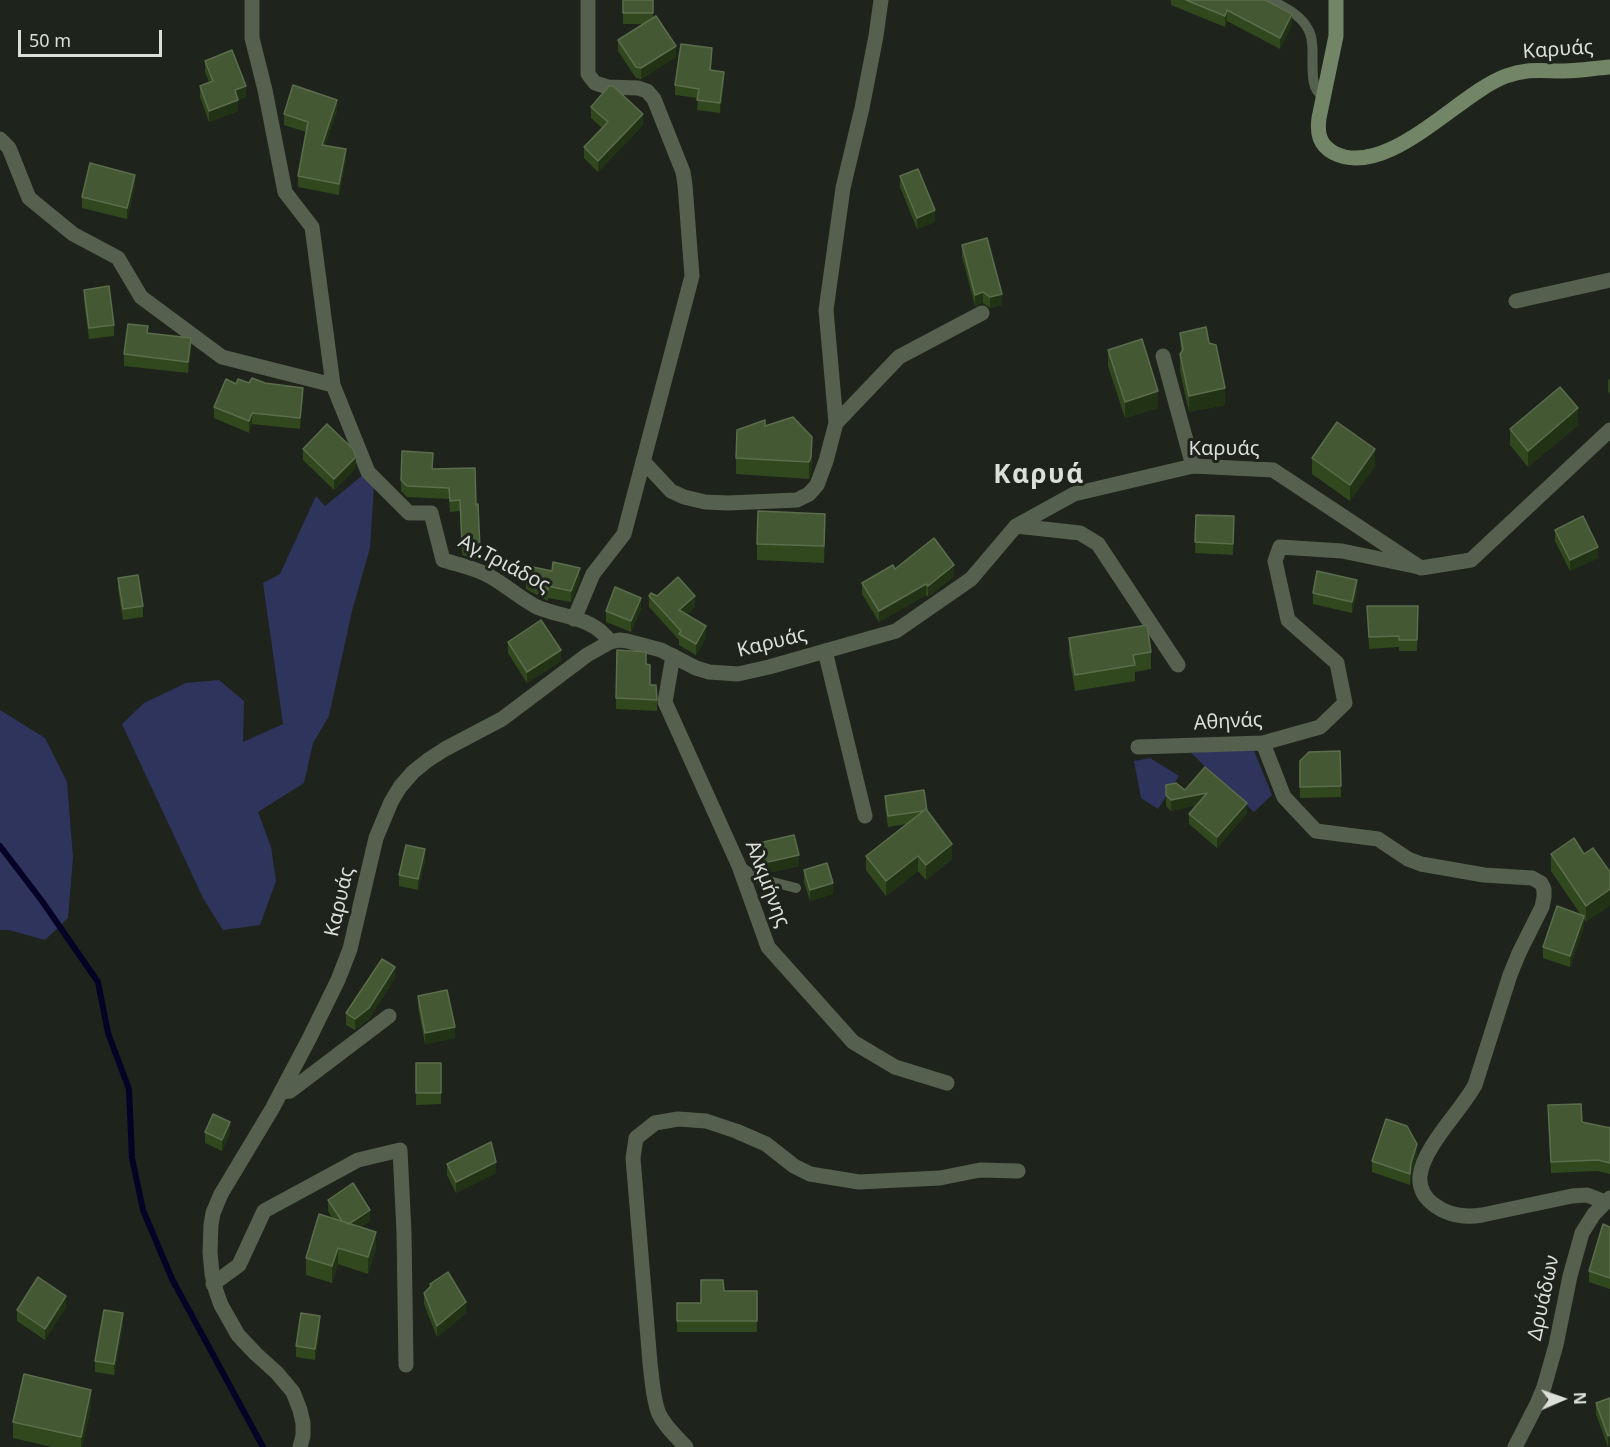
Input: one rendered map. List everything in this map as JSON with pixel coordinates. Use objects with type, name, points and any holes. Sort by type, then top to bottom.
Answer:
[{"type":"main road","name":"Καρυάς","points":[[1336,0],[1336,36],[1318,130],[1323,145],[1339,155],[1364,159],[1381,154],[1431,126],[1503,77],[1533,70],[1564,71],[1610,67]]},
{"type":"street","points":[[0,139],[9,148],[29,198],[73,234],[118,258],[141,297],[150,304],[222,357],[333,385],[312,227],[285,192],[265,90],[252,38],[252,0]]},
{"type":"street","points":[[574,619],[593,574],[624,534],[692,276],[686,185],[683,172],[654,99],[647,91],[638,88],[608,87],[595,83],[588,74],[588,0]]},
{"type":"street","points":[[643,461],[671,491],[696,500],[728,503],[797,500],[809,494],[817,485],[836,423],[826,310],[843,188],[862,108],[881,0]]},
{"type":"street","points":[[1516,301],[1610,280]]},
{"type":"street","points":[[836,423],[899,357],[982,313]]},
{"type":"street","points":[[1163,356],[1193,466]]},
{"type":"street","name":"Αγ.Τριάδος","points":[[333,385],[368,472],[409,513],[431,513],[443,560],[489,575],[529,603],[589,623],[598,628],[610,642]]},
{"type":"street","points":[[1422,568],[1471,560],[1610,430]]},
{"type":"street","name":"Καρυάς","points":[[300,1447],[303,1423],[296,1397],[287,1383],[238,1335],[221,1305],[213,1284],[209,1237],[213,1213],[221,1194],[268,1117],[309,1040],[345,963],[355,933],[376,838],[400,787],[413,772],[437,754],[502,719],[586,655],[610,642],[627,641],[660,650],[699,669],[732,674],[769,668],[896,631],[971,579],[1016,526],[1074,494],[1193,466],[1273,470],[1422,568]]},
{"type":"street","points":[[1016,526],[1080,533],[1098,544],[1178,665]]},
{"type":"street","name":"Αθηνάς","points":[[1138,747],[1263,743],[1320,727],[1345,703],[1337,663],[1288,620],[1275,561],[1280,547],[1342,551],[1422,568]]},
{"type":"street","points":[[825,651],[865,816]]},
{"type":"street","name":"Αλκμήνης","points":[[674,656],[665,702],[739,866],[768,947],[853,1042],[895,1067],[946,1083]]},
{"type":"street","points":[[1263,743],[1284,797],[1316,831],[1378,839],[1408,859],[1421,864],[1484,875],[1532,878],[1541,883],[1544,889],[1542,907],[1516,960],[1478,1077],[1469,1095],[1436,1141],[1423,1165],[1420,1176],[1422,1192],[1433,1204],[1443,1210],[1468,1216],[1580,1195],[1607,1201]]},
{"type":"street","points":[[281,1092],[298,1085],[389,1016]]},
{"type":"street","points":[[686,1447],[669,1430],[659,1414],[653,1389],[633,1158],[636,1138],[655,1123],[678,1119],[706,1121],[766,1144],[794,1166],[810,1174],[859,1182],[940,1178],[980,1170],[1018,1171]]},
{"type":"street","points":[[213,1284],[239,1265],[264,1211],[358,1161],[400,1150],[406,1365]]},
{"type":"street","name":"Δρυάδων","points":[[1515,1447],[1537,1404],[1547,1377],[1582,1233],[1607,1201]]},
{"type":"lane","points":[[1271,0],[1299,17],[1308,29],[1312,43],[1314,85],[1318,93],[1323,96]]},
{"type":"lane","points":[[739,866],[757,878],[796,888]]},
{"type":"shaded area","points":[[363,475],[374,486],[370,548],[352,611],[329,716],[313,743],[304,783],[258,812],[271,847],[276,881],[260,925],[223,930],[203,898],[122,724],[144,703],[186,683],[219,680],[244,701],[243,742],[283,724],[263,583],[280,574],[316,496],[325,506]]},
{"type":"shaded area","points":[[0,710],[45,738],[67,782],[73,857],[68,918],[45,940],[9,930],[0,930]]},
{"type":"shaded area","points":[[1253,748],[1272,795],[1254,812],[1191,753]]},
{"type":"shaded area","points":[[1150,758],[1179,776],[1158,809],[1141,798],[1134,761]]},
{"type":"building","points":[[623,0],[653,0],[653,13],[623,13]]},
{"type":"building","points":[[1186,0],[1265,0],[1292,14],[1280,38],[1227,10],[1225,16]]},
{"type":"building","points":[[656,16],[676,46],[641,68],[636,67],[618,40]]},
{"type":"building","points":[[681,44],[712,48],[710,70],[724,72],[720,103],[697,100],[699,89],[675,85]]},
{"type":"building","points":[[232,50],[246,86],[235,90],[238,100],[209,111],[200,86],[213,81],[205,61]]},
{"type":"building","points":[[293,85],[337,100],[322,145],[346,149],[339,184],[298,176],[308,122],[284,114]]},
{"type":"building","points":[[609,86],[613,86],[643,114],[598,161],[584,147],[608,122],[591,107]]},
{"type":"building","points":[[90,163],[135,175],[127,208],[82,197]]},
{"type":"building","points":[[918,169],[935,210],[917,218],[900,176]]},
{"type":"building","points":[[987,238],[1002,294],[990,297],[983,292],[975,295],[962,245]]},
{"type":"building","points":[[109,286],[114,325],[89,328],[84,290]]},
{"type":"building","points":[[128,324],[148,326],[147,333],[191,338],[188,362],[124,354]]},
{"type":"building","points":[[1206,327],[1209,343],[1216,345],[1225,388],[1189,396],[1180,354],[1183,350],[1180,333]]},
{"type":"building","points":[[1142,339],[1158,391],[1125,402],[1108,350]]},
{"type":"building","points":[[252,378],[265,383],[303,388],[300,418],[252,413],[249,421],[214,407],[226,379],[236,384],[238,379],[249,383]]},
{"type":"building","points":[[1560,387],[1578,408],[1528,451],[1510,429]]},
{"type":"building","points":[[793,417],[812,437],[809,462],[736,458],[737,430],[765,420],[765,426]]},
{"type":"building","points":[[1337,422],[1375,449],[1350,485],[1312,458]]},
{"type":"building","points":[[327,424],[353,449],[356,457],[334,479],[303,449]]},
{"type":"building","points":[[402,451],[433,453],[432,469],[475,468],[480,549],[462,544],[460,500],[450,501],[449,488],[407,486],[401,480]]},
{"type":"building","points":[[758,511],[825,514],[824,546],[757,544]]},
{"type":"building","points":[[1196,515],[1234,516],[1233,544],[1195,542]]},
{"type":"building","points":[[1583,516],[1598,547],[1570,560],[1555,530]]},
{"type":"building","points":[[934,538],[954,565],[928,586],[926,584],[879,611],[862,583],[893,565],[895,569]]},
{"type":"building","points":[[553,562],[580,568],[571,591],[548,586],[548,590],[526,578],[528,566],[552,571]]},
{"type":"building","points":[[1317,571],[1357,580],[1352,602],[1313,593]]},
{"type":"building","points":[[138,575],[143,606],[123,609],[118,578]]},
{"type":"building","points":[[678,577],[695,596],[679,610],[706,626],[696,644],[679,634],[681,631],[649,596],[651,593],[657,596]]},
{"type":"building","points":[[615,587],[641,598],[631,621],[606,611]]},
{"type":"building","points":[[1367,606],[1418,606],[1417,640],[1399,640],[1399,636],[1369,637]]},
{"type":"building","points":[[541,620],[561,650],[527,672],[508,642]]},
{"type":"building","points":[[1147,625],[1151,652],[1133,655],[1135,665],[1075,675],[1069,638]]},
{"type":"building","points":[[617,650],[646,652],[646,664],[650,665],[650,685],[656,685],[657,700],[616,698]]},
{"type":"building","points":[[1340,751],[1341,786],[1300,787],[1300,761],[1309,752]]},
{"type":"building","points":[[1205,767],[1247,803],[1217,837],[1189,814],[1207,793],[1171,800],[1166,795],[1166,785],[1176,783],[1185,790]]},
{"type":"building","points":[[924,790],[927,811],[926,809],[888,816],[885,796]]},
{"type":"building","points":[[926,809],[952,844],[926,865],[918,856],[886,881],[866,856]]},
{"type":"building","points":[[794,835],[799,855],[768,862],[763,861],[759,843]]},
{"type":"building","points":[[1574,838],[1584,854],[1593,848],[1610,872],[1610,889],[1586,906],[1551,854]]},
{"type":"building","points":[[406,845],[425,849],[418,879],[399,875]]},
{"type":"building","points":[[827,863],[833,883],[810,890],[804,870]]},
{"type":"building","points":[[1557,906],[1584,916],[1570,956],[1543,947]]},
{"type":"building","points":[[382,959],[395,967],[369,1008],[355,1019],[346,1013]]},
{"type":"building","points":[[447,990],[455,1027],[425,1033],[418,996]]},
{"type":"building","points":[[416,1063],[441,1063],[441,1093],[416,1093]]},
{"type":"building","points":[[1581,1104],[1582,1122],[1610,1128],[1610,1163],[1598,1160],[1551,1162],[1548,1105]]},
{"type":"building","points":[[213,1114],[230,1122],[222,1140],[205,1132]]},
{"type":"building","points":[[1386,1119],[1407,1126],[1417,1144],[1410,1174],[1372,1161]]},
{"type":"building","points":[[491,1142],[496,1162],[456,1182],[447,1164]]},
{"type":"building","points":[[353,1183],[370,1210],[349,1224],[342,1221],[328,1200]]},
{"type":"building","points":[[319,1214],[376,1232],[368,1257],[338,1248],[332,1266],[306,1258]]},
{"type":"building","points":[[1603,1224],[1610,1227],[1610,1278],[1589,1271]]},
{"type":"building","points":[[448,1272],[466,1302],[437,1326],[424,1293],[431,1286],[430,1284]]},
{"type":"building","points":[[38,1277],[66,1296],[45,1329],[17,1310]]},
{"type":"building","points":[[701,1280],[723,1280],[724,1291],[757,1291],[757,1321],[677,1321],[677,1303],[701,1303]]},
{"type":"building","points":[[104,1310],[123,1313],[114,1364],[95,1361]]},
{"type":"building","points":[[301,1313],[320,1316],[315,1349],[296,1346]]},
{"type":"building","points":[[24,1374],[91,1390],[81,1437],[13,1422]]},
{"type":"building","points":[[1610,1398],[1610,1435],[1608,1436],[1596,1403]]},
{"type":"waterway","points":[[0,846],[42,901],[98,982],[108,1033],[129,1089],[132,1158],[143,1210],[172,1279],[263,1447]]},
{"type":"district","name":"Καρυά","points":[[1039,476]]}]
